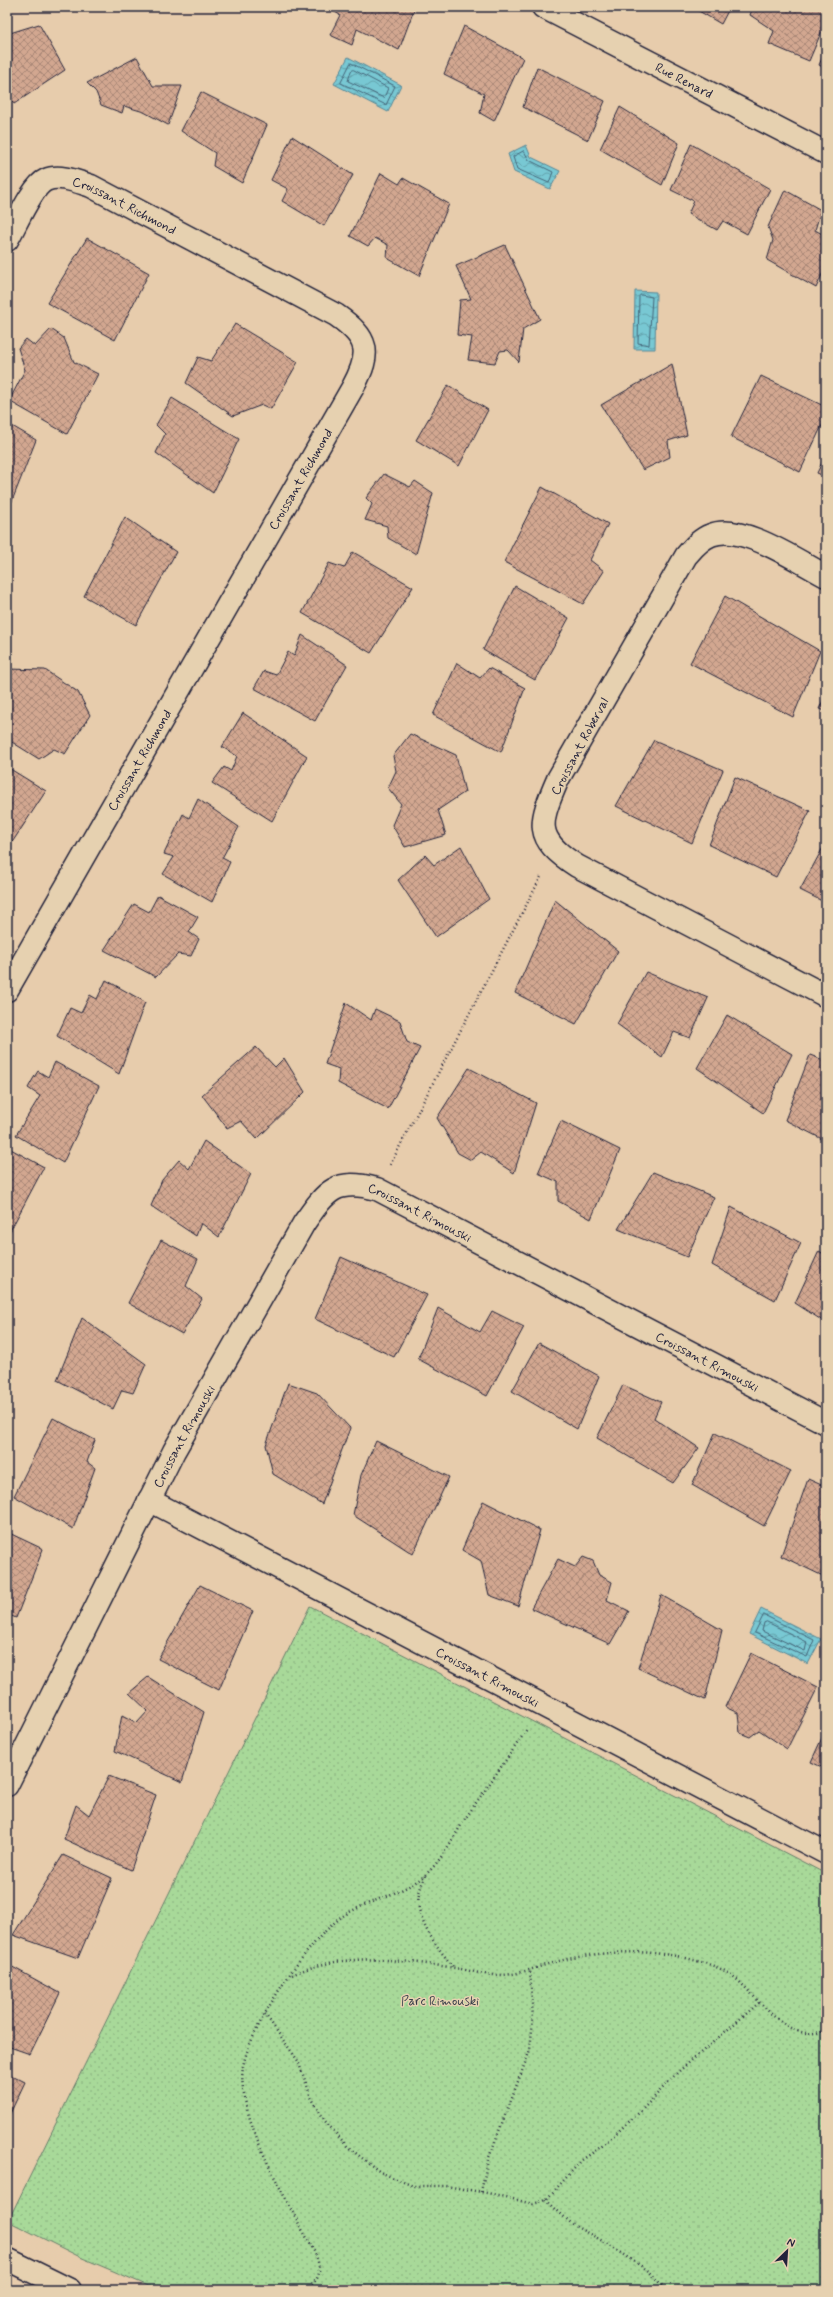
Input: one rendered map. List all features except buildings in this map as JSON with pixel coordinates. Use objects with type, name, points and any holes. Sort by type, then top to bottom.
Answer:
[{"type":"street","name":"Rue Renard","points":[[543,7],[826,153]]},
{"type":"street","name":"Croissant Richmond","points":[[7,240],[37,188],[46,180],[59,178],[74,180],[91,186],[336,315],[356,331],[366,348],[364,362],[353,387],[7,990]]},
{"type":"street","name":"Croissant Roberval","points":[[826,576],[744,535],[727,532],[711,534],[698,542],[686,556],[558,779],[543,825],[546,839],[556,851],[577,866],[826,996]]},
{"type":"street","name":"Croissant Rimouski","points":[[7,1785],[149,1500],[191,1420],[304,1223],[328,1193],[347,1184],[377,1189],[826,1423]]},
{"type":"street","name":"Croissant Rimouski","points":[[149,1500],[826,1853]]},
{"type":"street","points":[[7,2259],[70,2290]]},
{"type":"path","points":[[389,1166],[544,873]]},
{"type":"path","points":[[454,1968],[430,1936],[421,1915],[418,1895],[425,1876],[444,1852],[528,1727]]},
{"type":"path","points":[[306,2290],[314,2283],[319,2275],[316,2258],[281,2190],[252,2124],[242,2087],[244,2064],[252,2039],[265,2014],[291,1975],[323,1933],[343,1917],[406,1887],[425,1876]]},
{"type":"path","points":[[291,1975],[317,1965],[351,1960],[412,1962],[499,1975],[530,1970],[590,1954],[619,1953],[666,1955],[692,1959],[724,1972],[786,2026],[807,2033],[826,2030]]},
{"type":"path","points":[[481,2192],[488,2160],[530,2050],[533,2019],[530,1970]]},
{"type":"path","points":[[265,2014],[298,2061],[311,2096],[325,2121],[348,2147],[380,2172],[413,2186],[446,2186],[481,2192],[533,2204],[546,2200],[582,2160],[602,2146],[641,2111],[678,2072],[760,2002]]},
{"type":"path","points":[[546,2200],[573,2224],[610,2244],[650,2272],[666,2290]]},
{"type":"green space","name":"Parc Rimouski","points":[[310,1606],[826,1874],[826,2290],[158,2290],[80,2257],[8,2221]]},
{"type":"water","points":[[348,57],[401,85],[388,112],[334,84]]},
{"type":"water","points":[[526,145],[531,157],[560,171],[550,189],[514,172],[508,154]]},
{"type":"water","points":[[635,291],[656,292],[655,349],[634,349]]},
{"type":"water","points":[[761,1609],[821,1639],[808,1664],[749,1634]]}]
